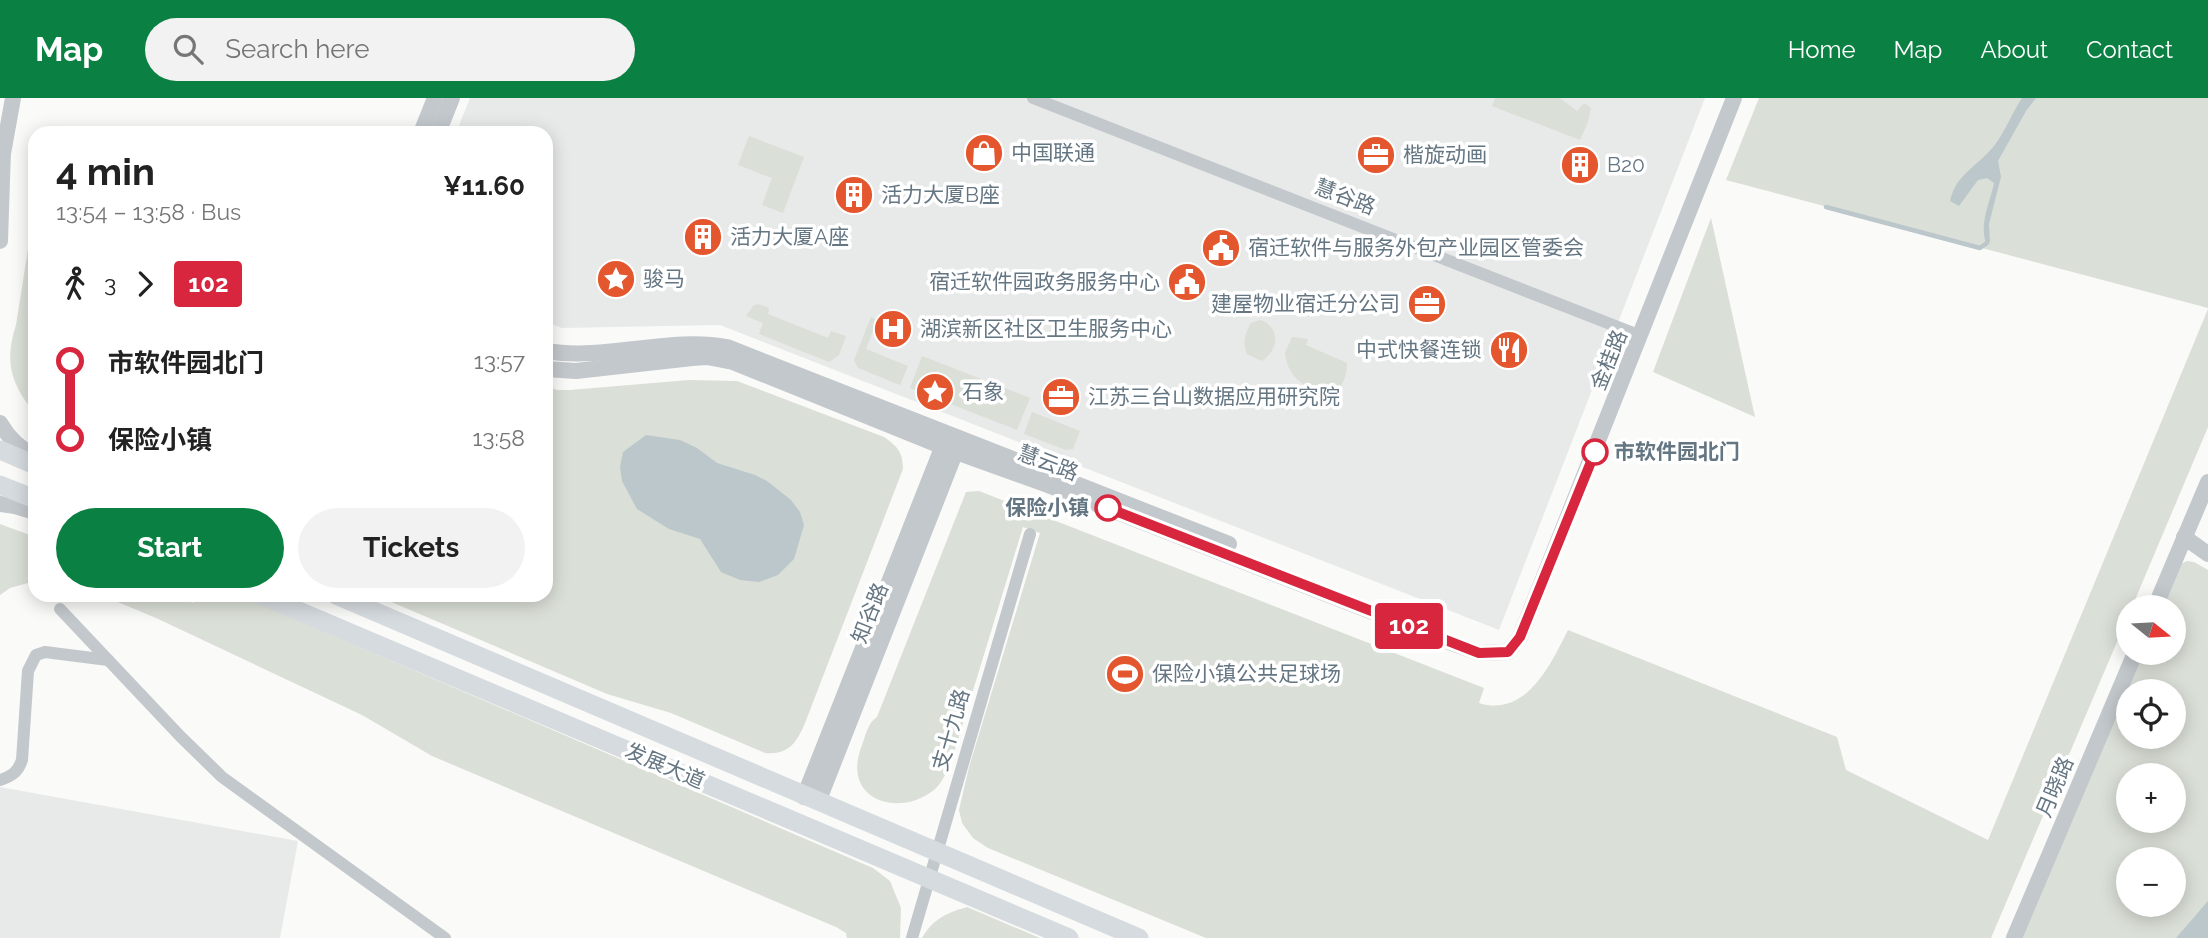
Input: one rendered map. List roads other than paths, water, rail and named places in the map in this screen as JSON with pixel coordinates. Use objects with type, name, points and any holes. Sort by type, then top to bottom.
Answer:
[{"type":"main road","points":[[0,450],[28,462]]},
{"type":"main road","points":[[0,485],[28,496]]},
{"type":"main road","name":"发展大道","points":[[278,602],[1069,938]]},
{"type":"main road","name":"发展大道","points":[[352,602],[1139,938]]},
{"type":"street","points":[[0,168],[13,98]]},
{"type":"street","points":[[424,126],[435,98]]},
{"type":"street","points":[[441,126],[452,98]]},
{"type":"street","name":"慧谷路","points":[[1033,98],[1636,334]]},
{"type":"street","name":"金桂路","points":[[1636,334],[1723,98]]},
{"type":"street","name":"金桂路","points":[[1516,636],[1636,334],[1734,98]]},
{"type":"street","points":[[0,241],[3,150]]},
{"type":"street","name":"慧云路","points":[[553,352],[585,354],[696,344],[727,346],[952,442]]},
{"type":"street","name":"慧云路","points":[[553,369],[576,371],[692,358],[719,359],[748,367],[1463,637],[1483,644],[1502,642],[1516,636]]},
{"type":"street","points":[[0,423],[6,433],[28,453]]},
{"type":"street","name":"知谷路","points":[[811,800],[952,442]]},
{"type":"street","points":[[2160,595],[2208,482]]},
{"type":"street","points":[[0,504],[28,510]]},
{"type":"street","name":"支十九路","points":[[912,938],[1030,534]]},
{"type":"street","points":[[2185,537],[2208,554]]},
{"type":"street","points":[[60,609],[222,777],[445,938]]},
{"type":"street","points":[[0,780],[18,769],[22,760],[28,671],[36,655],[46,652],[108,660]]},
{"type":"street","name":"月晓路","points":[[2014,938],[2130,665]]},
{"type":"waterway","points":[[1826,207],[1980,248],[1987,243]]},
{"type":"place","name":"中国联通","points":[[984,153]]},
{"type":"place","name":"楷旋动画","points":[[1376,155]]},
{"type":"place","name":"B20","points":[[1580,165]]},
{"type":"place","name":"活力大厦B座","points":[[854,195]]},
{"type":"place","name":"活力大厦A座","points":[[703,237]]},
{"type":"place","name":"宿迁软件与服务外包产业园区管委会","points":[[1221,248]]},
{"type":"place","name":"骏马","points":[[616,279]]},
{"type":"place","name":"宿迁软件园政务服务中心","points":[[1187,282]]},
{"type":"place","name":"建屋物业宿迁分公司","points":[[1427,304]]},
{"type":"place","name":"湖滨新区社区卫生服务中心","points":[[893,329]]},
{"type":"place","name":"中式快餐连锁","points":[[1509,350]]},
{"type":"place","name":"石象","points":[[935,392]]},
{"type":"place","name":"江苏三台山数据应用研究院","points":[[1061,397]]},
{"type":"place","name":"市软件园北门","points":[[1595,452]]},
{"type":"place","name":"保险小镇","points":[[1108,508]]},
{"type":"place","name":"保险小镇公共足球场","points":[[1125,674]]}]
